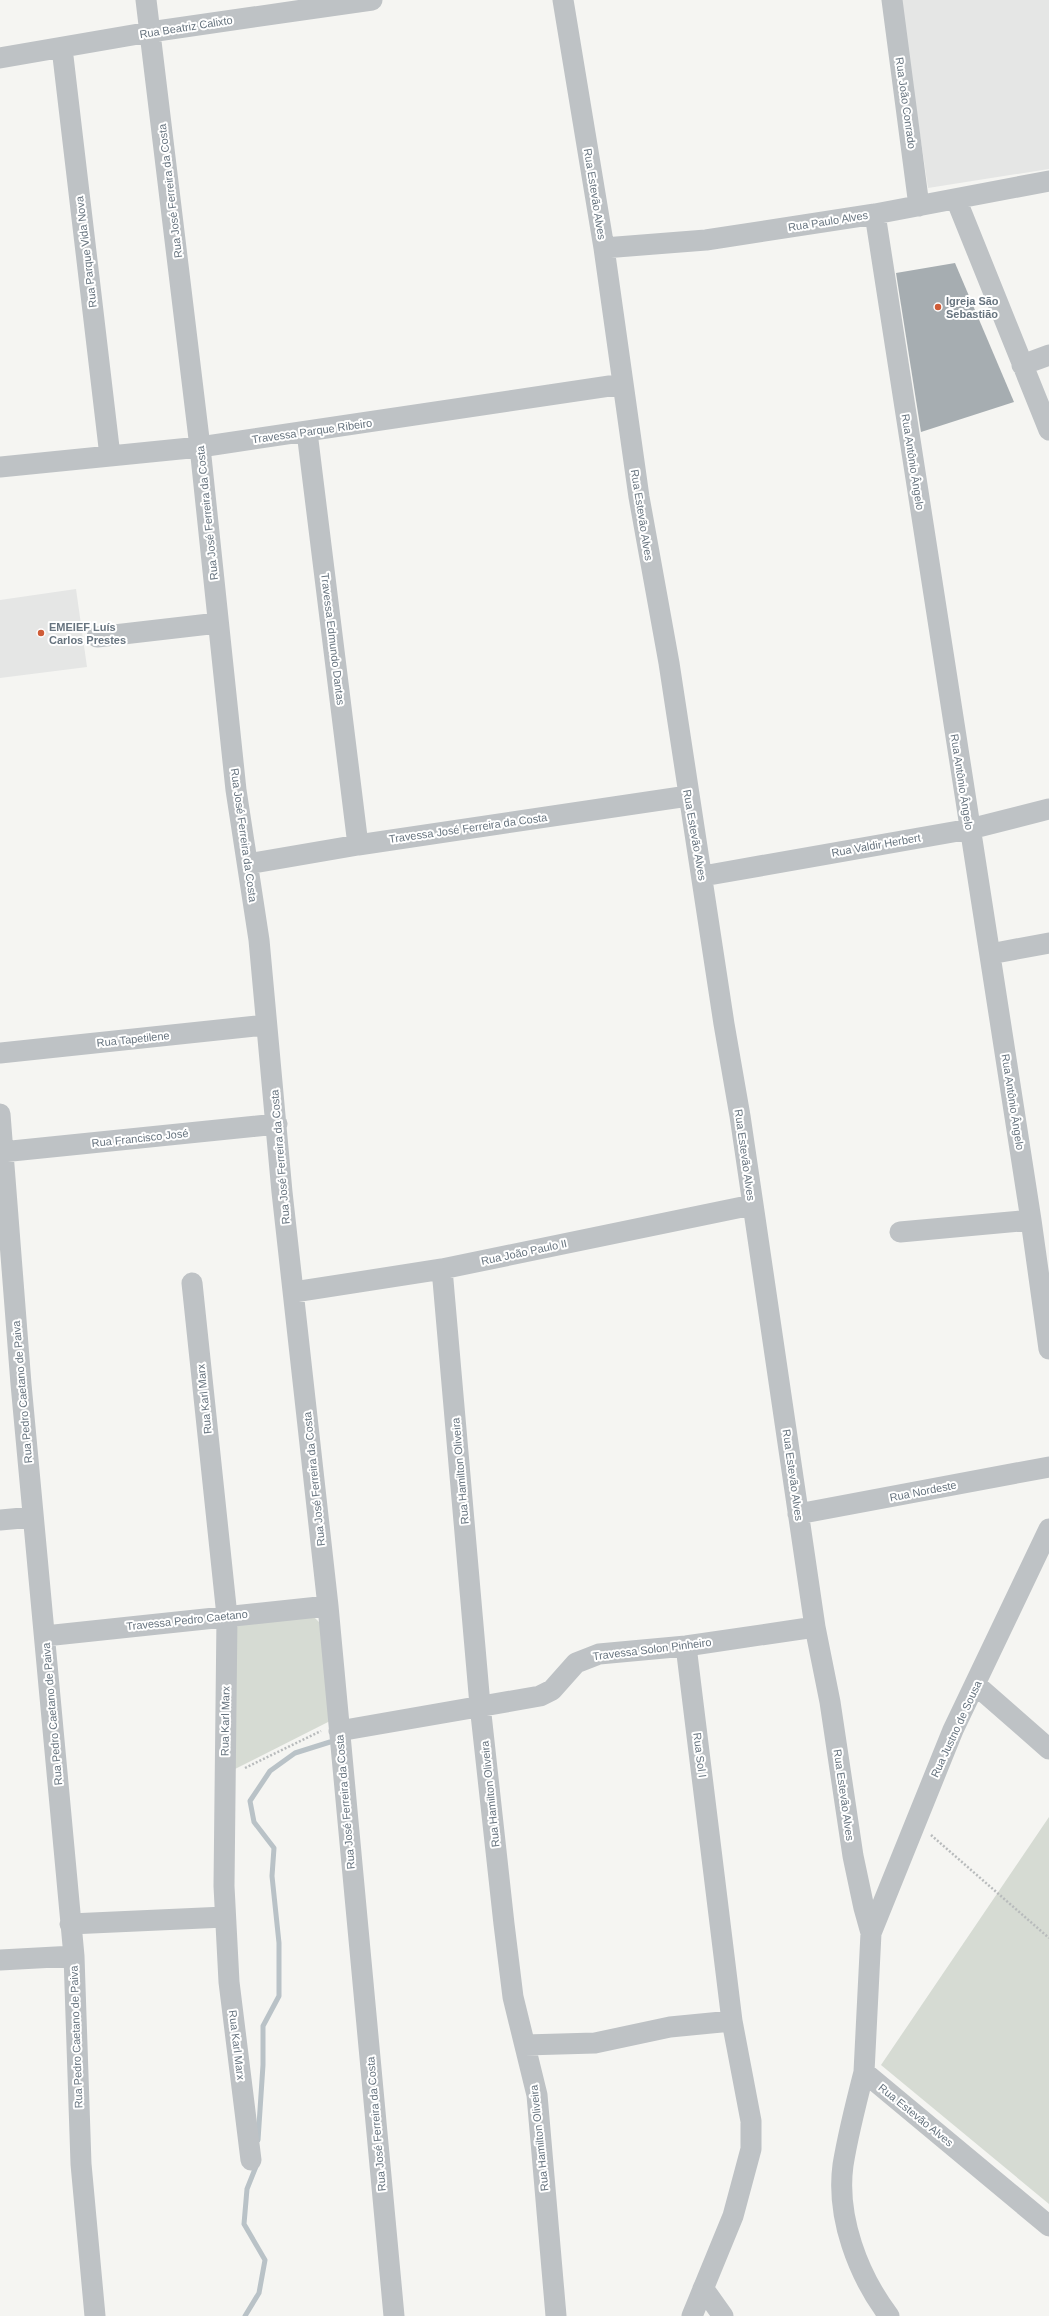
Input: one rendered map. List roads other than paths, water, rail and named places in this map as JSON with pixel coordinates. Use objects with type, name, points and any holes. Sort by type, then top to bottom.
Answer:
[{"type":"street","name":"Rua José Ferreira da Costa","points":[[146,0],[200,448],[236,790],[259,940],[266,1025],[328,1606],[338,1727],[394,2316]]},
{"type":"street","name":"Rua Beatriz Calixto","points":[[0,58],[150,32],[372,0]]},
{"type":"street","name":"Rua Estevão Alves","points":[[564,0],[604,248],[651,572],[669,663],[688,796],[703,876],[815,1627],[831,1710],[857,1877],[871,1933],[864,2072],[1049,2226]]},
{"type":"street","name":"Rua João Conrado","points":[[892,0],[919,206]]},
{"type":"street","name":"Rua Parque Vida Nova","points":[[62,48],[110,456]]},
{"type":"street","name":"Rua Paulo Alves","points":[[604,248],[706,240],[875,214],[1049,182]]},
{"type":"street","points":[[956,199],[1049,430]]},
{"type":"street","name":"Rua Antônio Ângelo","points":[[875,214],[1031,1220],[1045,1296],[1049,1350]]},
{"type":"street","points":[[1022,364],[1049,355]]},
{"type":"street","name":"Travessa Parque Ribeiro","points":[[0,467],[200,448],[623,384]]},
{"type":"street","name":"Travessa Edmundo Dantas","points":[[307,432],[358,845]]},
{"type":"street","points":[[97,637],[218,622]]},
{"type":"street","name":"Travessa José Ferreira da Costa","points":[[248,864],[358,845],[688,796]]},
{"type":"street","name":"Rua Valdir Herbert","points":[[703,876],[970,829],[1049,809]]},
{"type":"street","points":[[990,954],[1049,943]]},
{"type":"street","name":"Rua Tapetilene","points":[[0,1053],[266,1025]]},
{"type":"street","name":"Rua Pedro Caetano de Paiva","points":[[0,1114],[33,1517],[74,1956],[81,2164],[95,2316]]},
{"type":"street","name":"Rua Francisco José","points":[[2,1152],[277,1124]]},
{"type":"street","name":"Rua João Paulo II","points":[[294,1292],[442,1269],[752,1205]]},
{"type":"street","points":[[900,1232],[1031,1220]]},
{"type":"street","name":"Rua Hamilton Oliveira","points":[[442,1269],[480,1705],[513,1997],[526,2045],[537,2095],[556,2316]]},
{"type":"street","name":"Rua Karl Marx","points":[[192,1283],[227,1616],[224,1779],[225,1917],[229,1982],[251,2160]]},
{"type":"street","name":"Rua Nordeste","points":[[798,1514],[1049,1467]]},
{"type":"street","points":[[0,1520],[33,1517]]},
{"type":"street","name":"Rua Justno de Sousa","points":[[871,1933],[953,1730],[976,1685],[1049,1529]]},
{"type":"street","name":"Travessa Pedro Caetano","points":[[45,1636],[328,1606]]},
{"type":"street","name":"Travessa Solon Pinheiro","points":[[338,1727],[540,1696],[552,1690],[576,1663],[599,1654],[686,1646],[815,1627]]},
{"type":"street","name":"Rua Sol I","points":[[686,1646],[732,2021],[751,2121],[751,2150],[733,2216],[692,2316]]},
{"type":"street","points":[[976,1685],[1049,1749]]},
{"type":"street","points":[[70,1924],[225,1917]]},
{"type":"street","points":[[0,1960],[74,1956]]},
{"type":"street","points":[[526,2045],[595,2043],[670,2027],[732,2021]]},
{"type":"street","points":[[864,2072],[843,2166],[842,2194],[852,2245],[864,2277],[889,2316]]},
{"type":"street","points":[[703,2288],[723,2316]]},
{"type":"waterway","points":[[258,2140],[263,2065],[263,2026],[279,1996],[279,1943],[272,1876],[274,1848],[254,1822],[250,1801],[270,1771],[295,1753],[330,1742]]},
{"type":"waterway","points":[[245,2316],[259,2293],[265,2260],[244,2224],[247,2189],[257,2164]]},
{"type":"place","name":"Igreja São Sebastião","points":[[938,307]]},
{"type":"place","name":"EMEIEF Luís Carlos Prestes","points":[[41,633]]}]
